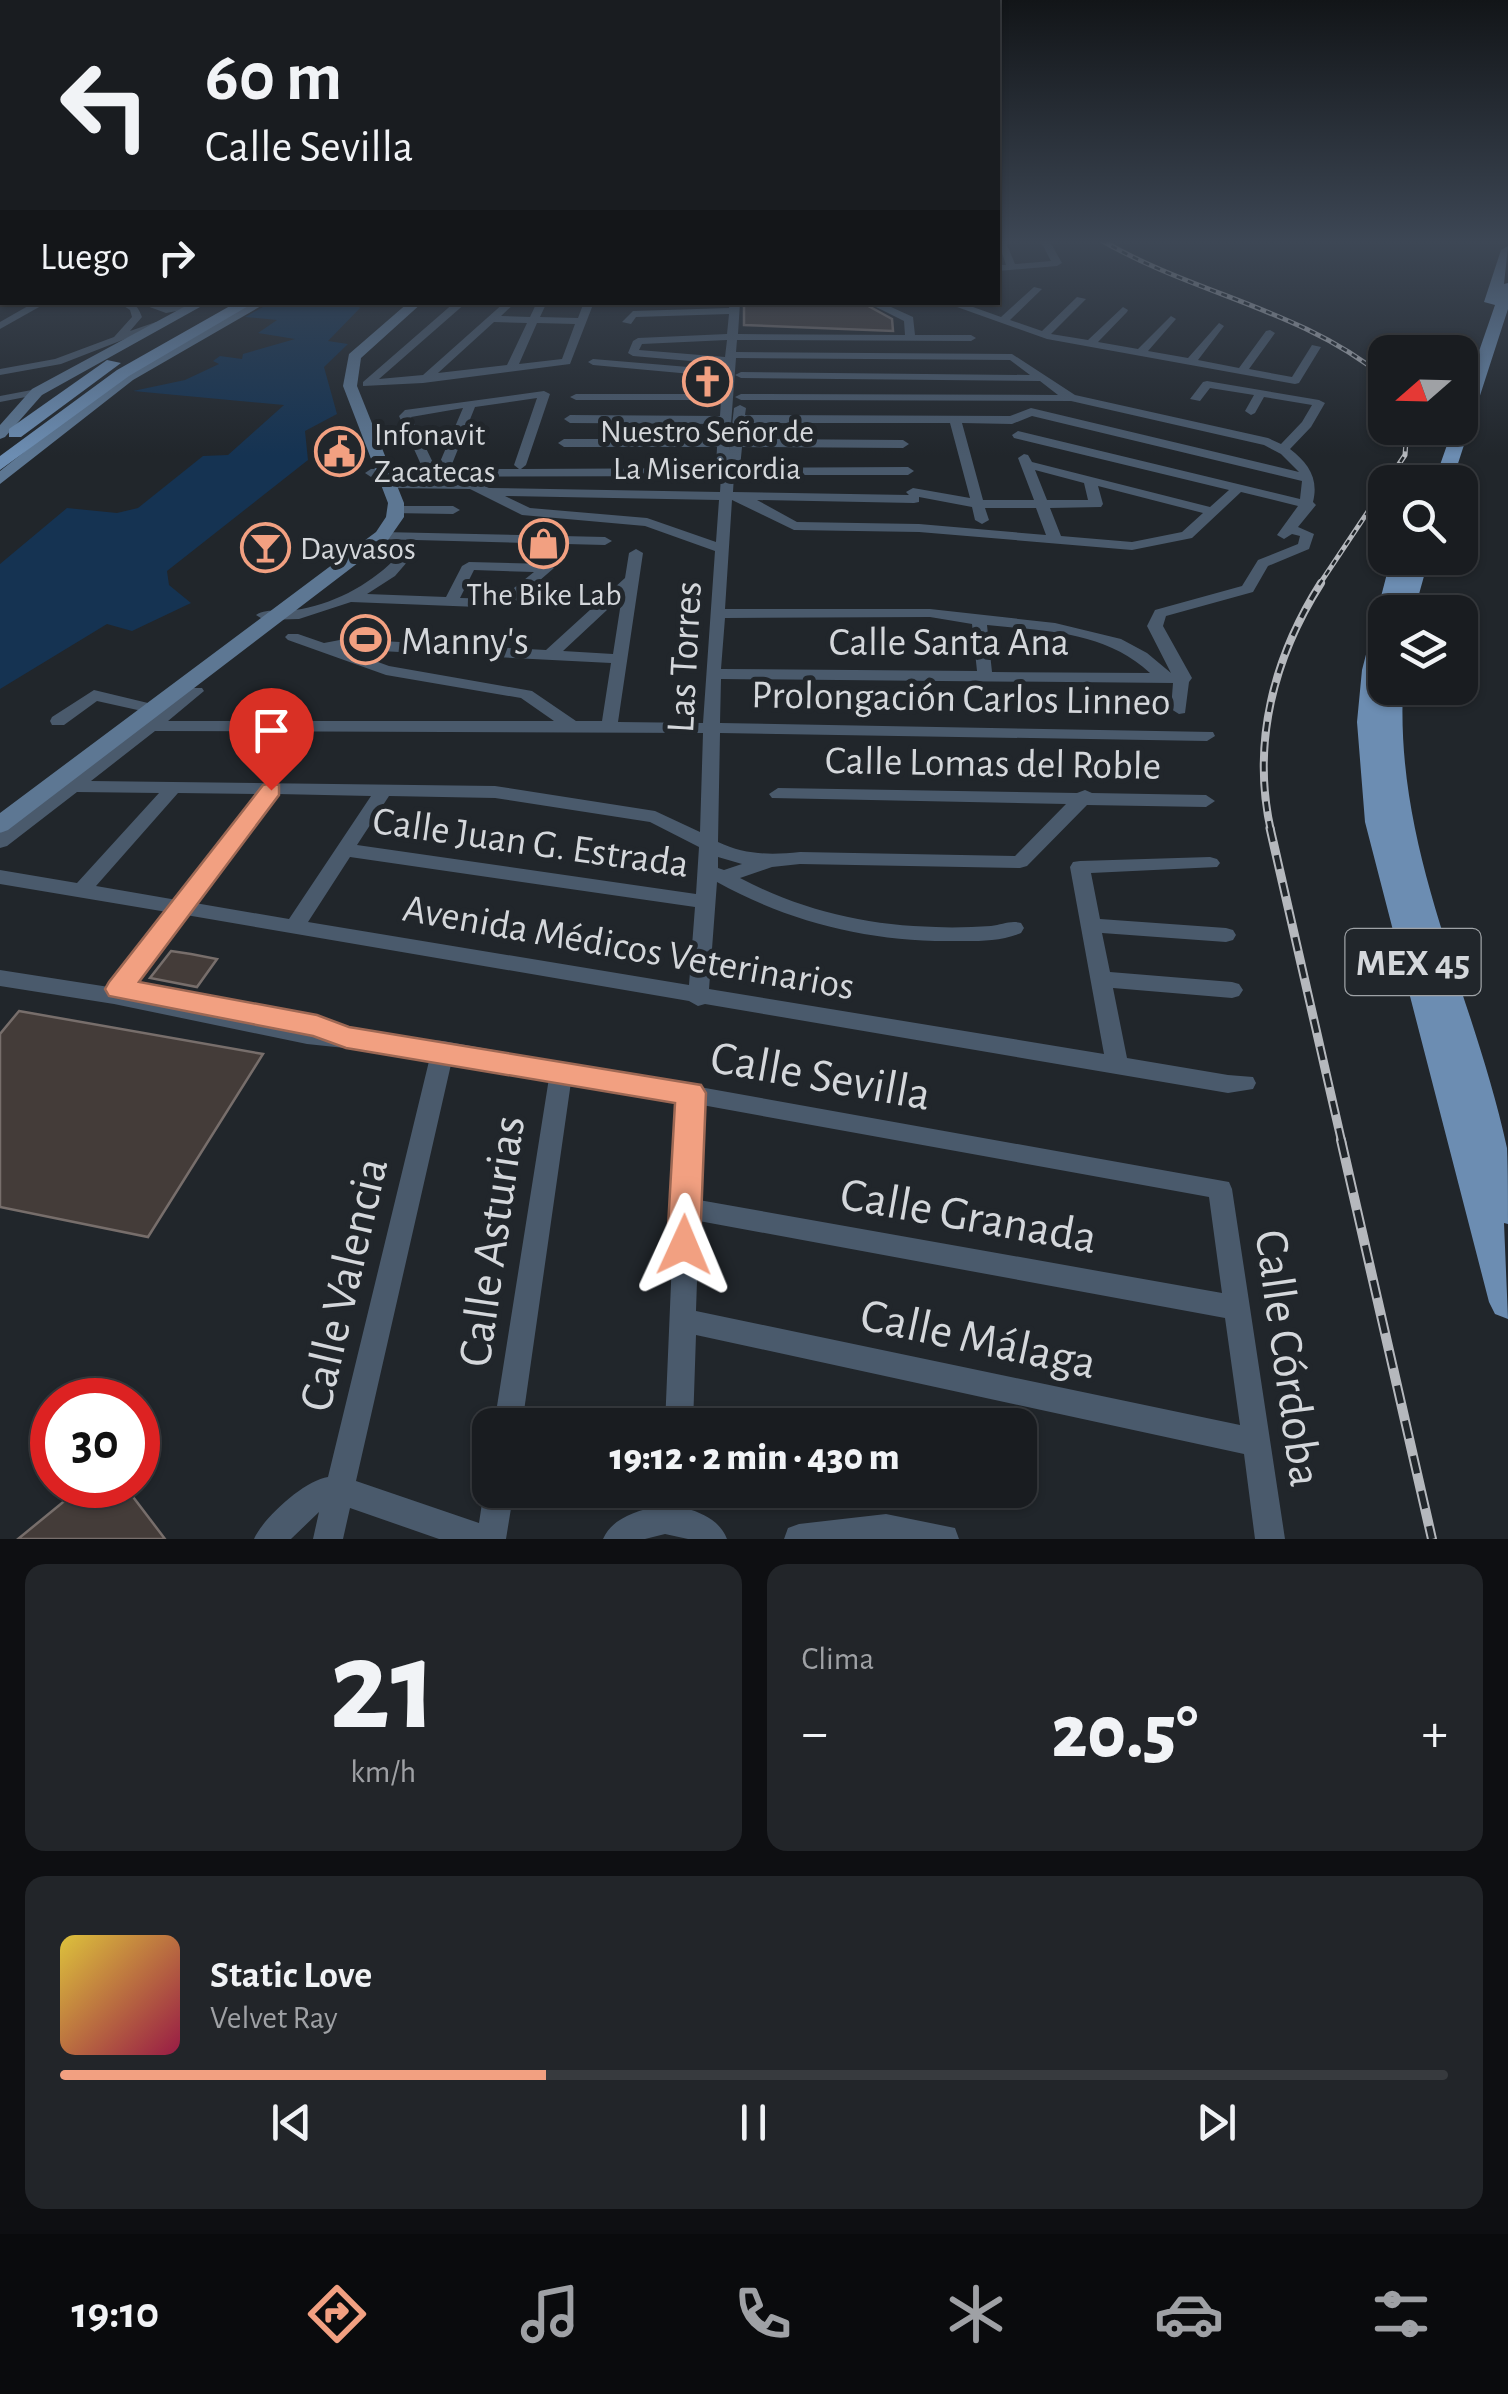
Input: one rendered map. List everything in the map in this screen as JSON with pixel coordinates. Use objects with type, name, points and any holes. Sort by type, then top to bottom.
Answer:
[{"type":"main road","points":[[0,434],[37,392],[184,312]]},
{"type":"main road","points":[[0,444],[76,386],[205,312]]},
{"type":"main road","points":[[0,465],[123,374],[235,312]]},
{"type":"main road","points":[[0,479],[128,377],[238,312]]},
{"type":"main road","points":[[0,812],[142,706],[378,541],[396,510],[335,384],[335,372],[351,350],[395,312]]},
{"type":"main road","points":[[366,444],[354,358],[407,312]]},
{"type":"main road","points":[[1478,338],[1487,312]]},
{"type":"main road","points":[[1450,465],[1500,312]]},
{"type":"main road","points":[[0,825],[184,690],[377,527],[383,510],[382,476]]},
{"type":"main road","name":"MEX 45","points":[[1368,698],[1370,782],[1386,870],[1508,1302]]},
{"type":"main road","name":"MEX 45","points":[[1389,705],[1394,797],[1408,866],[1508,1209]]},
{"type":"street","points":[[0,326],[25,312]]},
{"type":"street","points":[[81,366],[114,342],[137,317],[135,312]]},
{"type":"street","points":[[360,386],[450,312]]},
{"type":"street","points":[[423,380],[500,312]]},
{"type":"street","points":[[510,369],[537,312]]},
{"type":"street","points":[[360,386],[566,362],[585,312]]},
{"type":"street","points":[[678,312],[633,314],[627,322],[713,312]]},
{"type":"street","points":[[737,312],[738,337]]},
{"type":"street","points":[[737,312],[738,337]]},
{"type":"street","points":[[894,312],[908,318],[910,338]]},
{"type":"street","points":[[981,312],[1044,335],[1296,381],[1316,346]]},
{"type":"street","points":[[1003,321],[1013,312]]},
{"type":"street","points":[[1044,335],[1068,312]]},
{"type":"street","points":[[1090,344],[1121,312]]},
{"type":"street","points":[[492,319],[581,321]]},
{"type":"street","points":[[1141,353],[1171,319]]},
{"type":"street","points":[[0,372],[38,368],[156,325]]},
{"type":"street","points":[[1191,362],[1219,326]]},
{"type":"street","points":[[1242,371],[1270,332]]},
{"type":"street","points":[[971,338],[738,337],[638,341],[633,354],[734,388],[896,398],[1071,398],[1283,449],[1307,478],[1309,505],[1287,532],[1308,534],[1304,546],[1262,563],[1248,589],[1160,614],[1155,626],[1177,658],[1184,678],[1179,709]]},
{"type":"street","name":"Las Torres","points":[[698,998],[705,902],[713,865],[713,674],[728,470],[734,467],[730,443],[738,337]]},
{"type":"street","points":[[879,338],[880,356]]},
{"type":"street","points":[[570,419],[880,356],[1012,357],[1071,398]]},
{"type":"street","points":[[593,362],[899,420],[1012,420],[1031,412],[1175,442],[1307,478]]},
{"type":"street","points":[[576,397],[891,376],[1044,378]]},
{"type":"street","points":[[1196,399],[1207,384],[1319,403],[1308,424],[1283,449]]},
{"type":"street","points":[[1,398],[37,392]]},
{"type":"street","points":[[1251,411],[1260,393]]},
{"type":"street","points":[[437,470],[404,416],[413,411],[547,397],[520,465]]},
{"type":"street","points":[[896,398],[918,528]]},
{"type":"street","points":[[437,470],[471,404]]},
{"type":"street","points":[[1058,438],[1093,404]]},
{"type":"street","points":[[1108,450],[1142,415]]},
{"type":"street","points":[[955,420],[982,520]]},
{"type":"street","points":[[1012,420],[1054,539]]},
{"type":"street","points":[[1158,462],[1190,425]]},
{"type":"street","points":[[1018,435],[1309,505]]},
{"type":"street","points":[[1210,475],[1240,436]]},
{"type":"street","points":[[564,443],[903,444]]},
{"type":"street","points":[[1026,464],[1212,512]]},
{"type":"street","points":[[382,476],[437,470],[908,471]]},
{"type":"street","points":[[382,476],[472,485],[527,512],[647,522],[723,548]]},
{"type":"street","points":[[490,492],[913,496],[979,504],[1098,503],[1090,481]]},
{"type":"street","points":[[727,494],[745,498],[794,526],[918,528],[1119,546],[1162,543],[1187,534],[1238,488]]},
{"type":"street","points":[[396,510],[453,510]]},
{"type":"street","points":[[270,616],[351,598],[375,586],[401,561],[400,553],[378,541]]},
{"type":"street","points":[[378,541],[605,541]]},
{"type":"street","points":[[609,727],[636,553]]},
{"type":"street","points":[[351,598],[450,603],[504,604],[547,568],[470,566],[450,603]]},
{"type":"street","points":[[549,656],[631,580]]},
{"type":"street","points":[[718,619],[959,620],[1102,636],[1157,668],[1165,678]]},
{"type":"street","points":[[979,621],[986,676]]},
{"type":"street","points":[[293,638],[435,682],[526,694],[572,726]]},
{"type":"street","points":[[322,648],[345,644],[620,659]]},
{"type":"street","name":"Calle Santa Ana","points":[[713,674],[1184,678]]},
{"type":"street","points":[[0,842],[196,692],[184,690]]},
{"type":"street","points":[[58,721],[94,695],[142,706]]},
{"type":"street","name":"Prolongación Carlos Linneo","points":[[148,726],[572,726],[1207,736]]},
{"type":"street","points":[[72,786],[495,792],[655,817],[694,835],[713,865],[795,911],[864,927],[956,934],[1014,928]]},
{"type":"street","points":[[82,890],[172,789]]},
{"type":"street","points":[[116,992],[271,790]]},
{"type":"street","points":[[296,924],[383,792]]},
{"type":"street","name":"Calle Lomas del Roble","points":[[778,794],[1085,796],[1206,801]]},
{"type":"street","points":[[713,865],[770,861],[1020,862],[1085,796]]},
{"type":"street","name":"Calle Juan G. Estrada","points":[[347,850],[705,902]]},
{"type":"street","points":[[713,865],[730,856],[770,861]]},
{"type":"street","points":[[1116,1065],[1080,866],[1210,862]]},
{"type":"street","name":"Avenida Médicos Veterinarios","points":[[0,877],[296,924],[698,998],[1228,1084],[1245,1083]]},
{"type":"street","points":[[1092,925],[1226,935]]},
{"type":"street","name":"Calle Sevilla","points":[[0,969],[307,1036],[443,1050],[1220,1189]]},
{"type":"street","name":"Calle Sevilla","points":[[0,978],[116,992]]},
{"type":"street","points":[[1101,978],[1232,990]]},
{"type":"street","name":"Calle Valencia","points":[[328,1539],[443,1050]]},
{"type":"street","name":"Calle Asturias","points":[[511,1408],[561,1070]]},
{"type":"street","points":[[679,1408],[691,1093]]},
{"type":"street","name":"Calle Córdoba","points":[[1220,1189],[1270,1539]]},
{"type":"street","name":"Calle Granada","points":[[684,1208],[1238,1308]]},
{"type":"street","name":"Calle Málaga","points":[[682,1320],[1257,1443]]},
{"type":"street","points":[[269,1539],[319,1492],[339,1490],[482,1539]]},
{"type":"street","points":[[492,1539],[496,1508]]},
{"type":"street","points":[[618,1539],[664,1508]]},
{"type":"street","points":[[678,1508],[712,1539]]},
{"type":"street","points":[[800,1539],[886,1530],[944,1539]]},
{"type":"shaded area","points":[[254,312],[356,312],[328,341],[348,344],[324,367],[337,414],[305,431],[308,460],[167,571],[169,585],[191,603],[132,631],[107,624],[0,689],[0,564],[67,508],[117,513],[138,508],[203,456],[228,455],[284,405],[133,391],[185,380],[219,364],[213,361],[220,356],[242,359],[243,354],[295,339],[258,333],[277,320],[245,317]]},
{"type":"building","points":[[744,312],[879,312],[892,319],[893,331],[744,325]]},
{"type":"building","points":[[171,951],[217,959],[197,987],[150,978]]},
{"type":"building","points":[[19,1011],[263,1054],[148,1237],[0,1207],[0,1034]]},
{"type":"building","points":[[56,1508],[141,1508],[165,1539],[18,1539]]},
{"type":"railway","points":[[1266,312],[1318,335],[1368,366]]},
{"type":"railway","points":[[1398,465],[1406,445]]},
{"type":"railway","points":[[1319,585],[1368,512]]},
{"type":"railway","points":[[1271,831],[1264,766],[1271,702],[1291,641],[1321,583]]},
{"type":"railway","points":[[1270,828],[1342,1143]]},
{"type":"railway","points":[[1341,1140],[1432,1539]]},
{"type":"place","name":"Nuestro Señor de La Misericordia","points":[[707,381]]},
{"type":"place","name":"Infonavit Zacatecas","points":[[339,452]]},
{"type":"place","name":"The Bike Lab","points":[[544,544]]},
{"type":"place","name":"Dayvasos","points":[[265,548]]},
{"type":"place","name":"Manny's","points":[[366,640]]},
{"type":"route","points":[[271,790],[119,989],[317,1026],[346,1037],[691,1093],[684,1245]]}]
